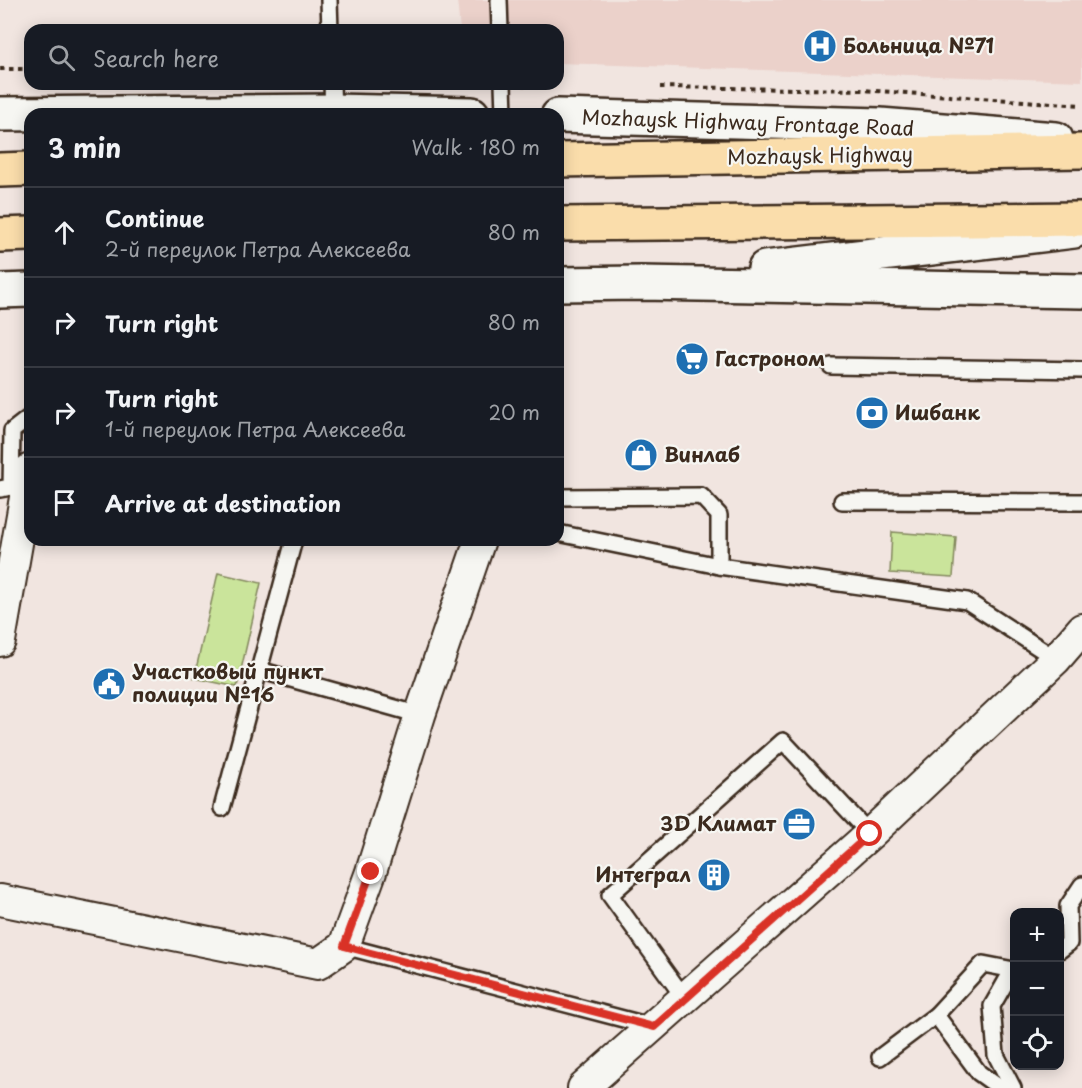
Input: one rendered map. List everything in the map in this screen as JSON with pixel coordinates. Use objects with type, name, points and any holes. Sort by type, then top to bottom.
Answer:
[{"type":"main road","points":[[118,108],[333,97],[423,108]]},
{"type":"main road","points":[[0,114],[24,113]]},
{"type":"main road","name":"Mozhaysk Highway Frontage Road","points":[[564,116],[880,125],[1082,141]]},
{"type":"main road","name":"Mozhaysk Highway","points":[[564,160],[1082,151]]},
{"type":"main road","points":[[0,170],[24,169]]},
{"type":"main road","points":[[564,224],[1082,219]]},
{"type":"main road","points":[[641,283],[1082,230]]},
{"type":"main road","points":[[0,235],[24,234]]},
{"type":"main road","points":[[564,284],[641,283],[1082,291]]},
{"type":"main road","points":[[0,291],[24,290]]},
{"type":"street","points":[[0,641],[24,503]]},
{"type":"street","points":[[0,900],[318,964],[344,946],[371,872],[420,715],[478,546]]},
{"type":"street","points":[[583,1088],[870,834],[1056,659],[1082,629]]},
{"type":"lane","points":[[329,0],[330,24]]},
{"type":"lane","points":[[499,0],[500,24]]},
{"type":"lane","points":[[503,90],[504,108]]},
{"type":"lane","points":[[831,366],[1082,370]]},
{"type":"lane","points":[[0,489],[11,487],[12,431],[24,422]]},
{"type":"lane","points":[[564,496],[701,496],[719,515],[718,566]]},
{"type":"lane","points":[[842,501],[1082,502]]},
{"type":"lane","points":[[564,534],[718,566],[967,601],[1056,659]]},
{"type":"lane","points":[[222,808],[292,546]]},
{"type":"lane","points":[[259,670],[420,715]]},
{"type":"lane","points":[[685,999],[610,895],[783,741],[870,834]]},
{"type":"lane","points":[[1064,946],[1069,943],[1068,906],[1082,885]]},
{"type":"lane","points":[[344,946],[654,1027]]},
{"type":"lane","points":[[880,1057],[936,1015],[983,964],[1010,970]]},
{"type":"lane","points":[[1010,976],[992,1006],[996,1055],[1013,1088]]},
{"type":"lane","points":[[936,1015],[979,1073],[1000,1088]]},
{"type":"path","points":[[0,69],[24,69]]},
{"type":"shaded area","name":"Больница №71","points":[[457,0],[1082,0],[1082,81],[564,63],[564,24],[459,24]]},
{"type":"green space","points":[[892,532],[956,537],[953,577],[890,573]]},
{"type":"green space","points":[[218,573],[261,583],[237,687],[194,678]]},
{"type":"place","name":"Больница №71","points":[[820,46]]},
{"type":"place","name":"Гастроном","points":[[692,359]]},
{"type":"place","name":"Ишбанк","points":[[872,413]]},
{"type":"place","name":"Винлаб","points":[[641,455]]},
{"type":"place","name":"Участковый пункт полиции №16","points":[[109,684]]},
{"type":"place","name":"3D Климат","points":[[799,824]]},
{"type":"place","name":"Интеграл","points":[[714,875]]},
{"type":"route","points":[[371,872],[344,946],[654,1027],[870,834]]}]
